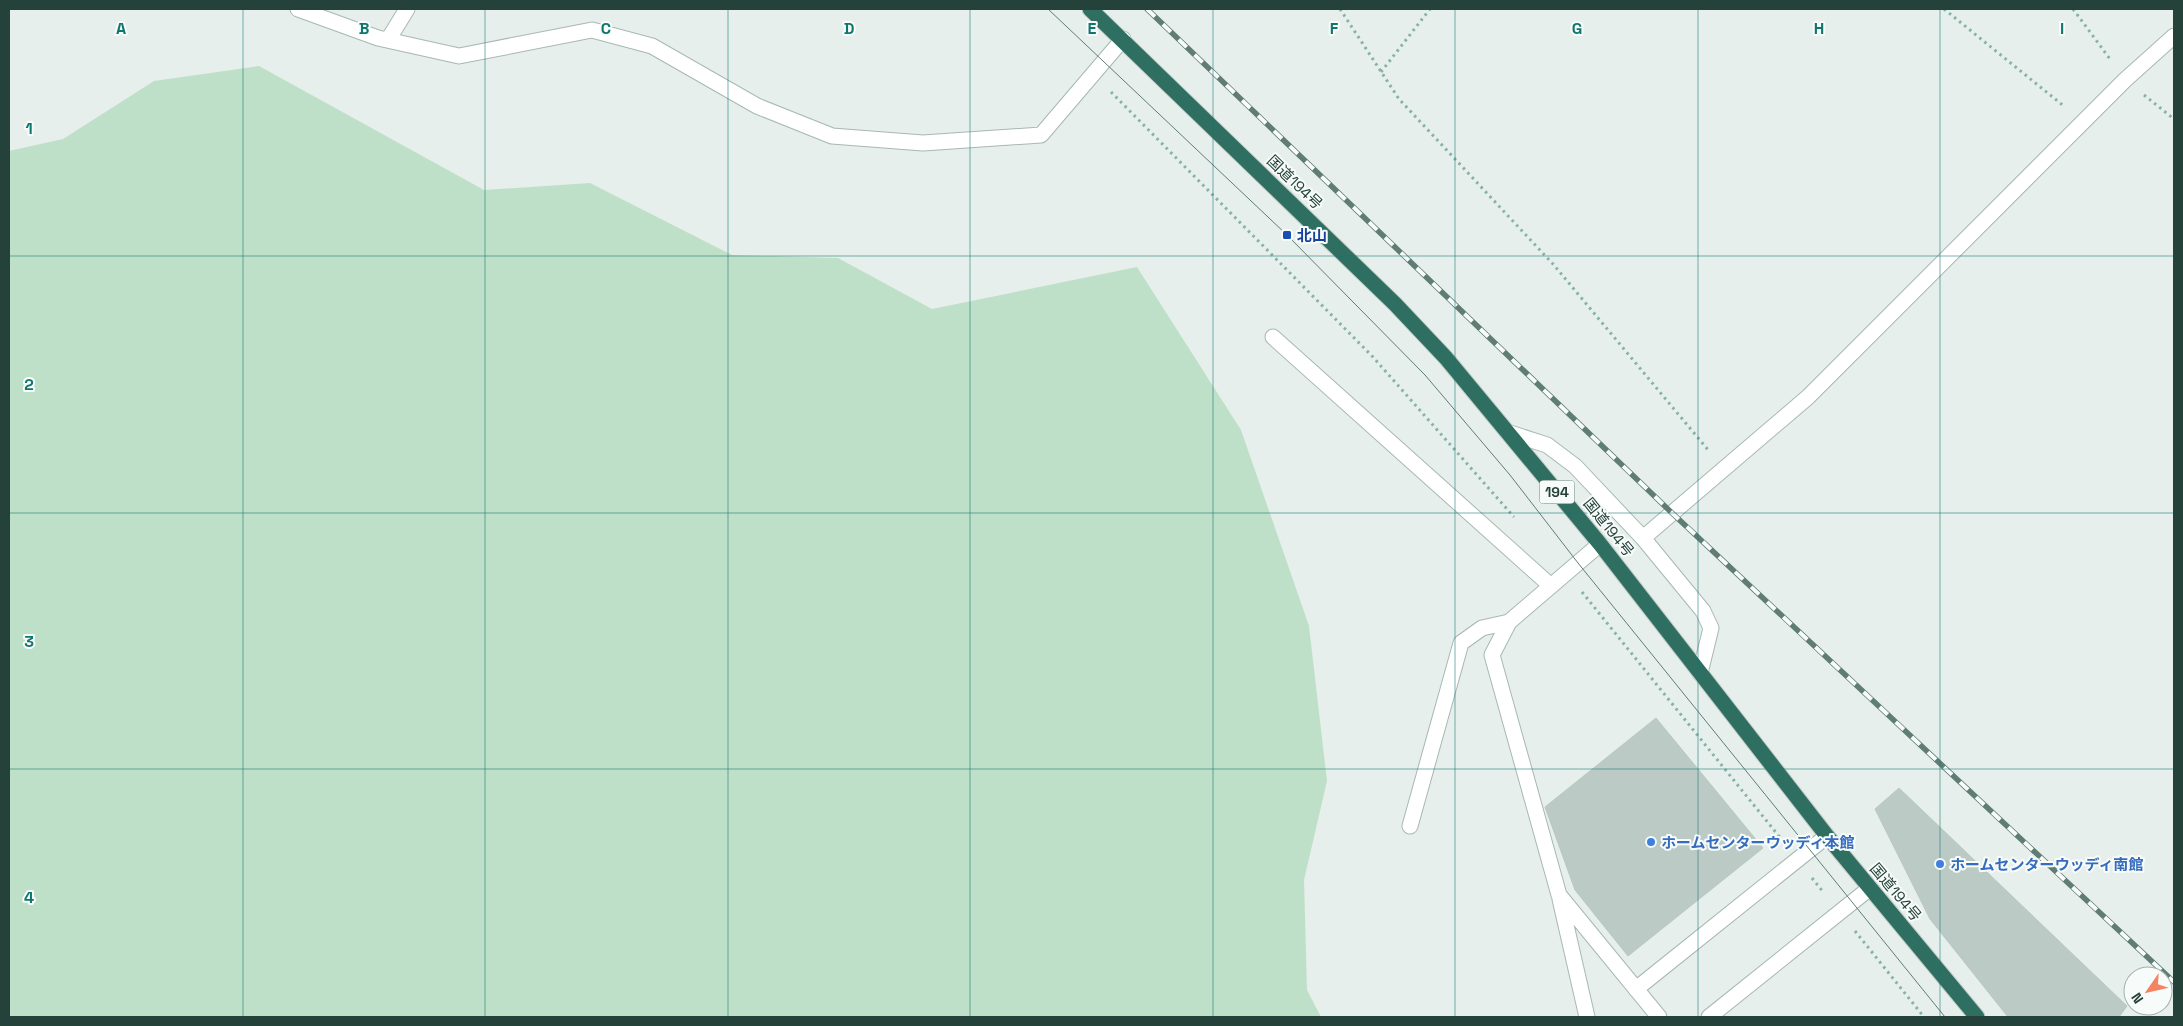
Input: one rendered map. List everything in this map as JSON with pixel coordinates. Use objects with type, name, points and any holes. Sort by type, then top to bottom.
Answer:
[{"type":"highway","name":"国道194号","points":[[1090,9],[1395,304],[1446,358],[1600,544],[1828,836],[1977,1017]]},
{"type":"street","points":[[298,9],[388,40],[459,56],[592,30],[652,46],[757,106],[832,136],[924,143],[1040,135],[1122,39]]},
{"type":"street","points":[[388,40],[407,9]]},
{"type":"street","points":[[1643,538],[1808,397],[2125,80],[2174,36]]},
{"type":"street","points":[[1273,337],[1551,586]]},
{"type":"street","points":[[1507,432],[1547,445],[1575,466],[1643,538],[1703,611],[1711,628],[1700,673]]},
{"type":"street","points":[[1587,1017],[1559,895],[1492,655],[1509,622],[1600,544]]},
{"type":"street","points":[[1410,826],[1461,643],[1482,628],[1509,622]]},
{"type":"street","points":[[1636,989],[1828,836]]},
{"type":"street","points":[[1709,1017],[1870,888]]},
{"type":"street","points":[[1559,895],[1659,1017]]},
{"type":"path","points":[[1340,9],[1399,99],[1553,264],[1724,469]]},
{"type":"path","points":[[1381,72],[1430,9]]},
{"type":"path","points":[[1944,9],[2083,122]]},
{"type":"path","points":[[1093,74],[1372,357],[1460,458],[1520,522]]},
{"type":"path","points":[[1566,573],[1924,1017]]},
{"type":"green space","points":[[259,66],[484,190],[590,183],[732,255],[838,258],[932,309],[1137,267],[1241,430],[1309,626],[1327,781],[1304,880],[1307,990],[1321,1017],[9,1017],[9,151],[63,139],[154,81]]},
{"type":"building","points":[[1656,718],[1763,848],[1628,956],[1575,890],[1545,807]]},
{"type":"building","name":"ホームセンターウッディ南館","points":[[1899,788],[2123,1002],[2123,1012],[2119,1017],[2008,1017],[1930,919],[1875,809]]},
{"type":"tram line","points":[[1048,9],[1287,235],[1425,375],[1510,475],[1578,563],[1945,1017]]},
{"type":"railway","points":[[1147,9],[1672,513],[2174,982]]},
{"type":"place","name":"北山","points":[[1287,235]]},
{"type":"place","name":"ホームセンターウッディ本館","points":[[1651,842]]},
{"type":"place","name":"ホームセンターウッディ南館","points":[[1940,864]]}]
